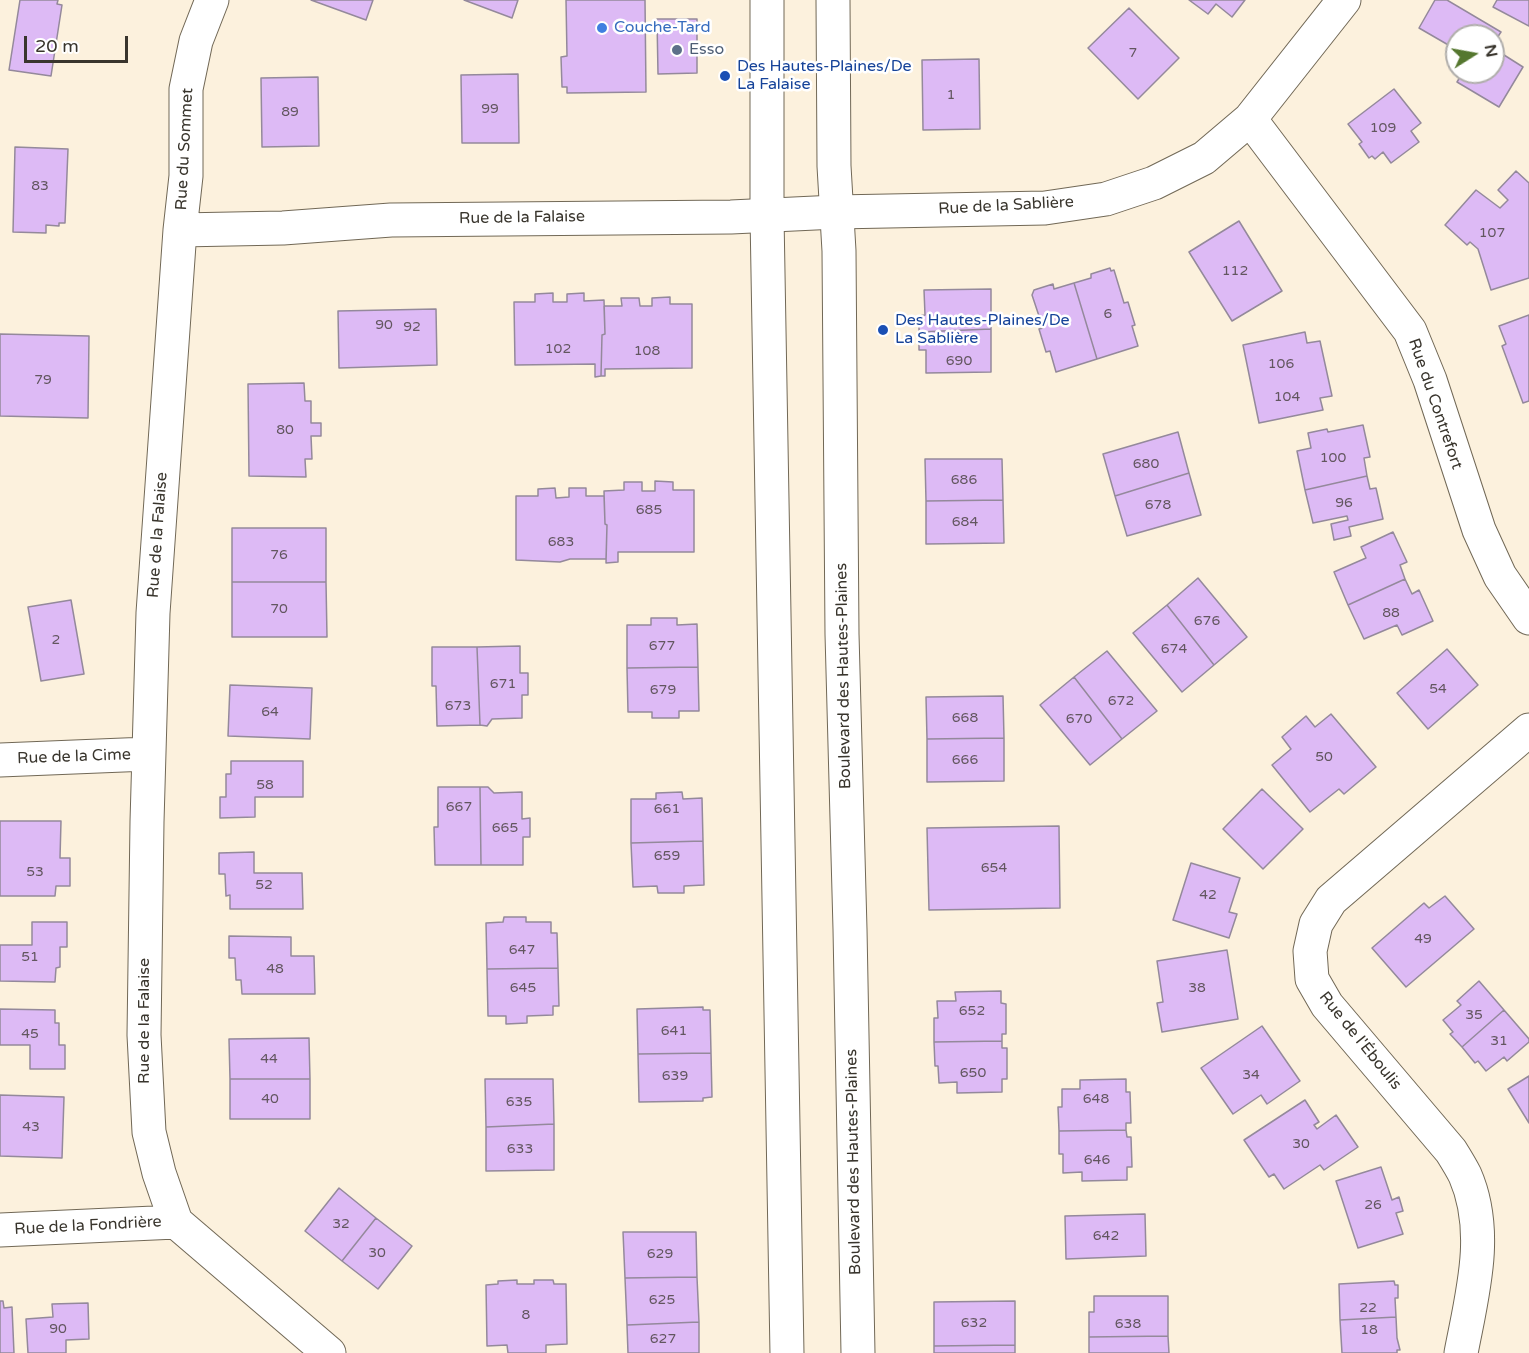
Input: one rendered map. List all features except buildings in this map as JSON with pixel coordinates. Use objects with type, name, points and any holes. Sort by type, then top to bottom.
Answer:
[{"type":"street","name":"Rue du Sommet","points":[[180,230],[186,176],[186,89],[196,41],[212,0]]},
{"type":"street","points":[[766,0],[767,216],[787,1353]]},
{"type":"street","name":"Boulevard des Hautes-Plaines","points":[[834,0],[836,212],[839,251],[842,634],[858,1353]]},
{"type":"street","name":"Rue de la Sablière","points":[[767,216],[836,212],[1045,208],[1106,200],[1154,183],[1204,158],[1250,119],[1344,0]]},
{"type":"street","name":"Rue du Contrefort","points":[[1250,119],[1410,332],[1434,390],[1479,530],[1500,576],[1529,618]]},
{"type":"street","name":"Rue de la Falaise","points":[[176,1222],[159,1173],[149,1132],[144,1035],[148,754],[153,613],[180,230],[283,228],[391,220],[767,216]]},
{"type":"street","name":"Rue de l'Éboulis","points":[[1461,1353],[1476,1273],[1478,1241],[1475,1208],[1465,1176],[1451,1151],[1327,1005],[1312,979],[1310,951],[1316,924],[1331,900],[1529,730]]},
{"type":"street","name":"Rue de la Cime","points":[[0,760],[148,754]]},
{"type":"street","points":[[176,1222],[329,1353]]},
{"type":"street","name":"Rue de la Fondrière","points":[[0,1230],[176,1222]]},
{"type":"place","name":"Couche-Tard","points":[[602,28]]},
{"type":"place","name":"Esso","points":[[677,50]]},
{"type":"place","name":"Des Hautes-Plaines/De La Falaise","points":[[725,76]]},
{"type":"place","name":"Des Hautes-Plaines/De La Sablière","points":[[883,330]]}]
